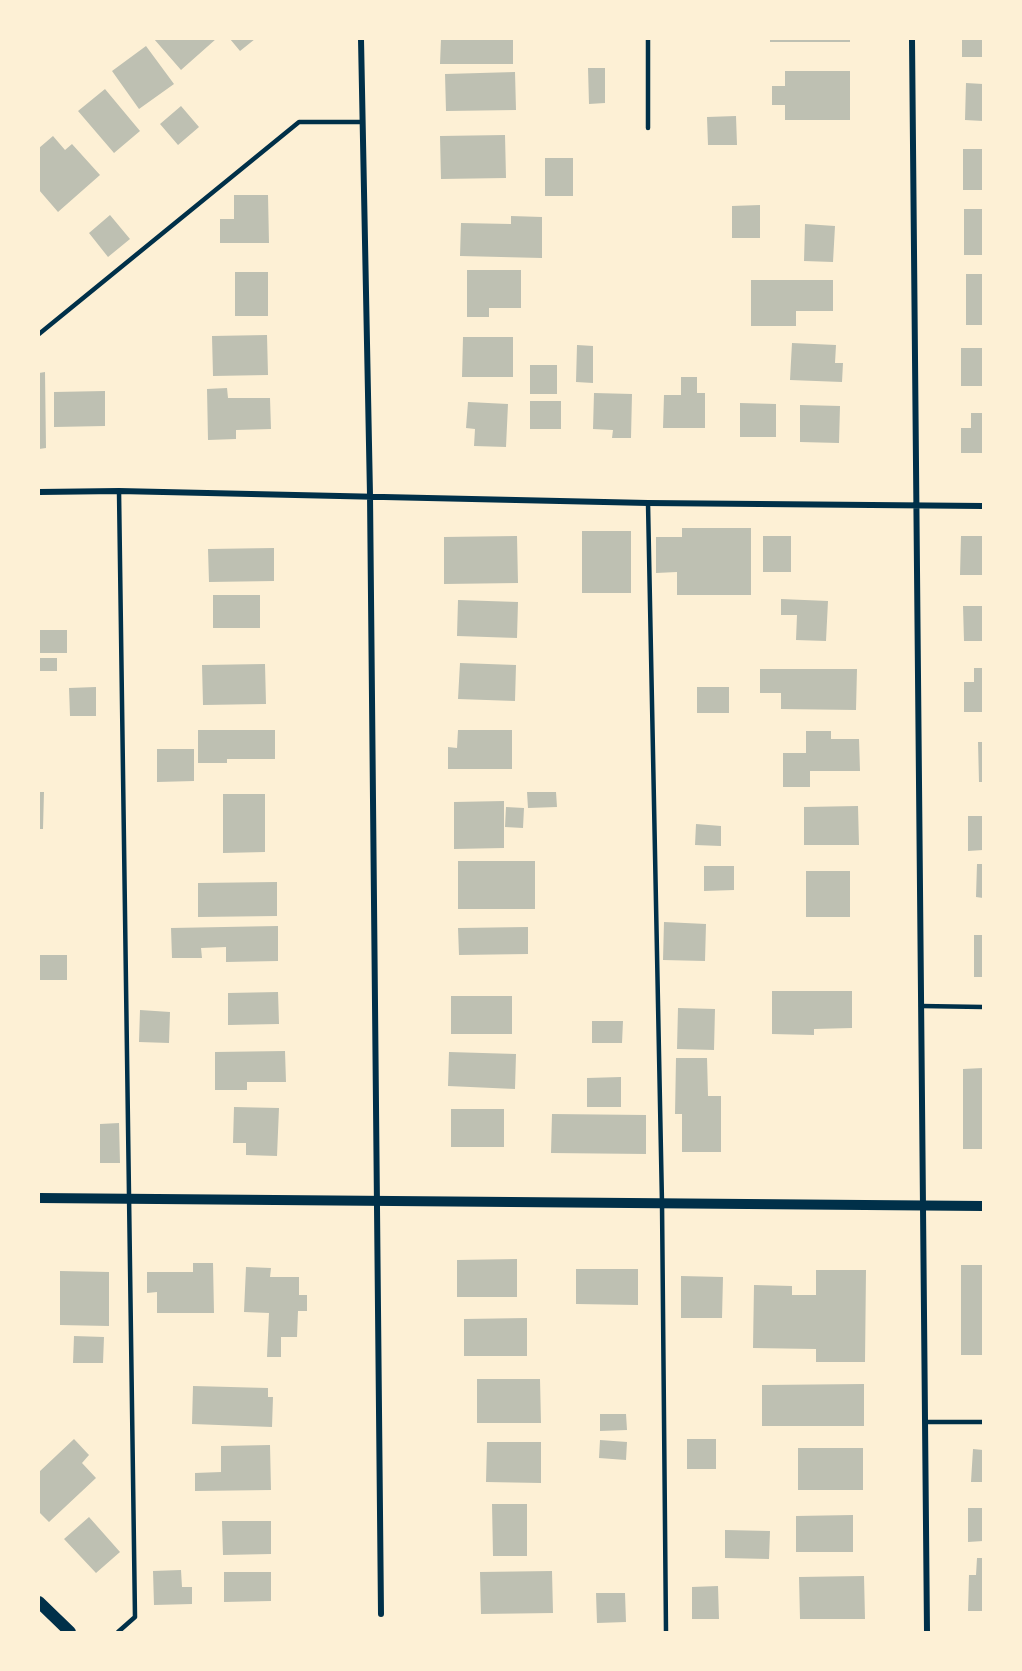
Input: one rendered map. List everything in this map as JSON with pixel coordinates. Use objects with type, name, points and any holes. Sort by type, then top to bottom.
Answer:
[{"type":"main road","points":[[39,1602],[70,1632]]},
{"type":"street","points":[[361,39],[370,495],[381,1614]]},
{"type":"street","points":[[912,39],[927,1632]]},
{"type":"street","points":[[39,492],[119,491],[648,503],[983,506]]},
{"type":"street","points":[[39,1198],[983,1206]]},
{"type":"lane","points":[[648,39],[648,128]]},
{"type":"lane","points":[[39,334],[299,122],[362,122]]},
{"type":"lane","points":[[118,1632],[135,1617],[119,491]]},
{"type":"lane","points":[[648,503],[662,1203],[666,1632]]},
{"type":"lane","points":[[921,1006],[983,1007]]},
{"type":"lane","points":[[925,1422],[983,1422]]},
{"type":"building","points":[[154,39],[216,39],[181,70]]},
{"type":"building","points":[[230,39],[255,39],[240,51]]},
{"type":"building","points":[[441,39],[513,39],[513,64],[440,64]]},
{"type":"building","points":[[770,39],[850,39],[850,42],[770,42]]},
{"type":"building","points":[[962,39],[983,39],[983,57],[962,57]]},
{"type":"building","points":[[146,46],[174,84],[139,109],[112,71]]},
{"type":"building","points":[[588,68],[605,68],[605,103],[589,104]]},
{"type":"building","points":[[785,71],[850,71],[850,120],[785,120],[785,105],[772,105],[772,86],[785,86]]},
{"type":"building","points":[[515,72],[516,110],[446,111],[445,74]]},
{"type":"building","points":[[966,83],[983,84],[983,121],[965,120]]},
{"type":"building","points":[[105,89],[140,131],[114,153],[78,111]]},
{"type":"building","points":[[181,106],[199,127],[178,145],[160,124]]},
{"type":"building","points":[[736,116],[737,145],[708,145],[707,117]]},
{"type":"building","points":[[505,135],[506,178],[441,179],[440,136]]},
{"type":"building","points":[[53,136],[65,150],[72,144],[100,175],[58,212],[39,190],[39,148]]},
{"type":"building","points":[[963,149],[983,149],[983,190],[963,190]]},
{"type":"building","points":[[545,158],[573,158],[573,196],[545,196]]},
{"type":"building","points":[[234,195],[268,195],[269,243],[220,243],[220,219],[234,219]]},
{"type":"building","points":[[760,205],[760,238],[732,238],[732,206]]},
{"type":"building","points":[[964,209],[983,209],[983,255],[964,255]]},
{"type":"building","points":[[110,215],[130,239],[108,257],[89,233]]},
{"type":"building","points":[[511,216],[542,217],[542,258],[460,256],[461,223],[511,224]]},
{"type":"building","points":[[805,224],[835,226],[833,262],[804,261]]},
{"type":"building","points":[[467,270],[521,270],[521,308],[489,308],[489,317],[467,317]]},
{"type":"building","points":[[235,272],[268,272],[268,316],[235,316]]},
{"type":"building","points":[[966,274],[983,274],[983,325],[966,325]]},
{"type":"building","points":[[751,280],[833,280],[833,311],[796,311],[796,326],[751,326]]},
{"type":"building","points":[[267,335],[268,375],[213,376],[212,336]]},
{"type":"building","points":[[463,337],[513,337],[513,377],[462,377]]},
{"type":"building","points":[[792,343],[836,345],[835,363],[843,363],[842,382],[790,380]]},
{"type":"building","points":[[577,345],[593,346],[593,383],[576,382]]},
{"type":"building","points":[[961,348],[983,348],[983,386],[961,386]]},
{"type":"building","points":[[530,365],[557,365],[557,394],[530,394]]},
{"type":"building","points":[[45,372],[46,448],[39,449],[39,373]]},
{"type":"building","points":[[681,377],[697,377],[697,393],[705,393],[705,428],[663,428],[664,395],[681,395]]},
{"type":"building","points":[[227,388],[228,398],[270,398],[271,429],[236,430],[236,439],[208,440],[207,389]]},
{"type":"building","points":[[105,391],[105,426],[54,427],[54,392]]},
{"type":"building","points":[[594,393],[632,394],[631,438],[612,438],[613,430],[593,429]]},
{"type":"building","points":[[530,401],[561,401],[561,429],[530,429]]},
{"type":"building","points":[[468,402],[508,404],[506,447],[474,446],[475,429],[466,428]]},
{"type":"building","points":[[740,403],[776,404],[776,437],[740,437]]},
{"type":"building","points":[[800,405],[840,406],[839,443],[800,442]]},
{"type":"building","points":[[971,413],[983,413],[983,453],[961,453],[961,428],[971,428]]},
{"type":"building","points":[[682,528],[751,528],[751,595],[677,595],[677,572],[656,573],[656,537],[682,537]]},
{"type":"building","points":[[582,531],[631,531],[631,593],[582,593]]},
{"type":"building","points":[[517,536],[518,583],[444,584],[444,537]]},
{"type":"building","points":[[763,536],[791,536],[791,572],[763,572]]},
{"type":"building","points":[[961,536],[983,536],[983,575],[960,575]]},
{"type":"building","points":[[274,548],[274,581],[209,582],[208,549]]},
{"type":"building","points":[[213,595],[260,595],[260,628],[213,628]]},
{"type":"building","points":[[781,599],[828,601],[826,641],[796,640],[797,615],[781,615]]},
{"type":"building","points":[[458,600],[518,602],[517,638],[457,636]]},
{"type":"building","points":[[963,606],[983,606],[983,641],[964,641]]},
{"type":"building","points":[[39,630],[67,630],[67,653],[39,653]]},
{"type":"building","points":[[39,658],[57,658],[57,671],[39,671]]},
{"type":"building","points":[[460,663],[516,665],[515,701],[458,699]]},
{"type":"building","points":[[265,664],[266,704],[203,705],[202,665]]},
{"type":"building","points":[[974,668],[983,668],[983,712],[964,712],[964,682],[974,682]]},
{"type":"building","points":[[760,669],[857,669],[856,710],[781,709],[781,693],[760,693]]},
{"type":"building","points":[[96,687],[96,716],[70,716],[69,688]]},
{"type":"building","points":[[697,687],[729,687],[729,713],[697,713]]},
{"type":"building","points":[[198,730],[275,730],[275,759],[227,759],[227,763],[198,763]]},
{"type":"building","points":[[458,730],[512,730],[512,769],[448,769],[448,747],[457,748]]},
{"type":"building","points":[[806,731],[831,731],[831,739],[859,739],[860,771],[810,771],[810,787],[783,787],[783,753],[806,753]]},
{"type":"building","points":[[978,742],[983,742],[983,782],[979,782]]},
{"type":"building","points":[[157,749],[194,749],[194,781],[157,782]]},
{"type":"building","points":[[39,792],[44,792],[43,829],[39,829]]},
{"type":"building","points":[[527,792],[556,792],[557,807],[528,808]]},
{"type":"building","points":[[223,794],[265,794],[265,852],[223,853]]},
{"type":"building","points":[[504,801],[504,848],[454,849],[454,802]]},
{"type":"building","points":[[858,806],[859,845],[804,845],[804,807]]},
{"type":"building","points":[[506,807],[524,808],[523,828],[505,827]]},
{"type":"building","points":[[968,816],[983,816],[983,850],[968,851]]},
{"type":"building","points":[[696,824],[721,826],[721,846],[695,845]]},
{"type":"building","points":[[458,861],[535,861],[535,909],[458,909]]},
{"type":"building","points":[[977,864],[983,864],[983,898],[976,897]]},
{"type":"building","points":[[704,866],[734,866],[734,890],[704,891]]},
{"type":"building","points":[[806,871],[850,871],[850,917],[806,917]]},
{"type":"building","points":[[277,882],[277,916],[198,917],[198,883]]},
{"type":"building","points":[[664,922],[706,924],[705,961],[663,960]]},
{"type":"building","points":[[278,926],[278,961],[226,962],[226,947],[201,948],[202,958],[172,958],[171,928]]},
{"type":"building","points":[[528,927],[528,954],[459,955],[458,928]]},
{"type":"building","points":[[974,935],[983,935],[983,977],[974,977]]},
{"type":"building","points":[[39,955],[67,955],[67,980],[39,980]]},
{"type":"building","points":[[772,991],[852,991],[852,1028],[814,1029],[814,1035],[772,1034]]},
{"type":"building","points":[[278,992],[279,1024],[228,1025],[228,993]]},
{"type":"building","points":[[451,996],[512,996],[512,1034],[451,1034]]},
{"type":"building","points":[[678,1008],[715,1009],[714,1050],[677,1049]]},
{"type":"building","points":[[140,1010],[170,1012],[169,1043],[139,1042]]},
{"type":"building","points":[[592,1021],[623,1021],[622,1043],[592,1043]]},
{"type":"building","points":[[285,1051],[286,1082],[247,1082],[247,1090],[215,1090],[215,1052]]},
{"type":"building","points":[[449,1052],[516,1054],[515,1089],[448,1086]]},
{"type":"building","points":[[676,1058],[707,1058],[708,1096],[721,1096],[721,1152],[682,1152],[682,1114],[675,1114]]},
{"type":"building","points":[[983,1068],[983,1149],[963,1149],[963,1069]]},
{"type":"building","points":[[621,1077],[621,1107],[587,1107],[587,1078]]},
{"type":"building","points":[[234,1107],[279,1108],[277,1156],[246,1155],[246,1143],[233,1143]]},
{"type":"building","points":[[451,1109],[504,1109],[504,1147],[451,1147]]},
{"type":"building","points":[[552,1114],[646,1115],[646,1154],[551,1153]]},
{"type":"building","points":[[119,1123],[120,1163],[100,1163],[100,1124]]},
{"type":"building","points":[[517,1259],[517,1297],[457,1297],[457,1260]]},
{"type":"building","points":[[193,1263],[213,1263],[214,1313],[157,1313],[157,1292],[147,1293],[147,1272],[193,1272]]},
{"type":"building","points":[[961,1265],[983,1265],[983,1355],[961,1355]]},
{"type":"building","points":[[246,1267],[271,1268],[270,1277],[299,1277],[299,1295],[307,1295],[307,1311],[298,1311],[297,1337],[281,1337],[281,1357],[267,1357],[269,1313],[244,1312]]},
{"type":"building","points":[[576,1269],[638,1269],[638,1305],[576,1304]]},
{"type":"building","points":[[816,1270],[866,1270],[865,1362],[816,1362],[816,1349],[753,1348],[754,1285],[792,1286],[792,1295],[816,1295]]},
{"type":"building","points":[[60,1271],[109,1272],[109,1326],[60,1325]]},
{"type":"building","points":[[681,1276],[723,1277],[722,1318],[681,1318]]},
{"type":"building","points":[[527,1318],[527,1356],[464,1356],[464,1319]]},
{"type":"building","points":[[74,1336],[104,1337],[103,1363],[73,1363]]},
{"type":"building","points":[[477,1379],[540,1379],[541,1423],[477,1423]]},
{"type":"building","points":[[864,1384],[864,1426],[762,1426],[762,1385]]},
{"type":"building","points":[[193,1386],[268,1388],[268,1397],[273,1397],[272,1427],[192,1424]]},
{"type":"building","points":[[600,1414],[626,1414],[627,1430],[600,1431]]},
{"type":"building","points":[[74,1439],[89,1455],[82,1463],[96,1478],[49,1522],[39,1512],[39,1472]]},
{"type":"building","points":[[687,1439],[716,1439],[716,1469],[687,1469]]},
{"type":"building","points":[[600,1440],[627,1442],[626,1460],[599,1458]]},
{"type":"building","points":[[487,1442],[541,1442],[541,1483],[486,1482]]},
{"type":"building","points":[[270,1445],[271,1490],[195,1491],[195,1473],[221,1472],[221,1446]]},
{"type":"building","points":[[798,1448],[863,1448],[863,1490],[798,1490]]},
{"type":"building","points":[[973,1449],[983,1450],[983,1482],[971,1482]]},
{"type":"building","points":[[492,1504],[527,1504],[527,1556],[493,1556]]},
{"type":"building","points":[[968,1508],[983,1508],[983,1541],[968,1542]]},
{"type":"building","points":[[853,1515],[853,1552],[796,1552],[796,1516]]},
{"type":"building","points":[[89,1517],[120,1552],[96,1573],[64,1539]]},
{"type":"building","points":[[222,1521],[271,1521],[271,1554],[223,1555]]},
{"type":"building","points":[[725,1530],[770,1531],[769,1559],[725,1558]]},
{"type":"building","points":[[977,1558],[983,1558],[983,1611],[968,1611],[969,1575],[976,1575]]},
{"type":"building","points":[[181,1570],[182,1587],[192,1587],[192,1604],[154,1605],[153,1571]]},
{"type":"building","points":[[552,1571],[553,1613],[481,1614],[480,1572]]},
{"type":"building","points":[[224,1572],[271,1572],[271,1601],[224,1602]]},
{"type":"building","points":[[864,1576],[865,1619],[800,1619],[799,1577]]},
{"type":"building","points":[[718,1586],[719,1619],[692,1619],[692,1587]]},
{"type":"building","points":[[596,1593],[625,1593],[626,1622],[597,1623]]}]
